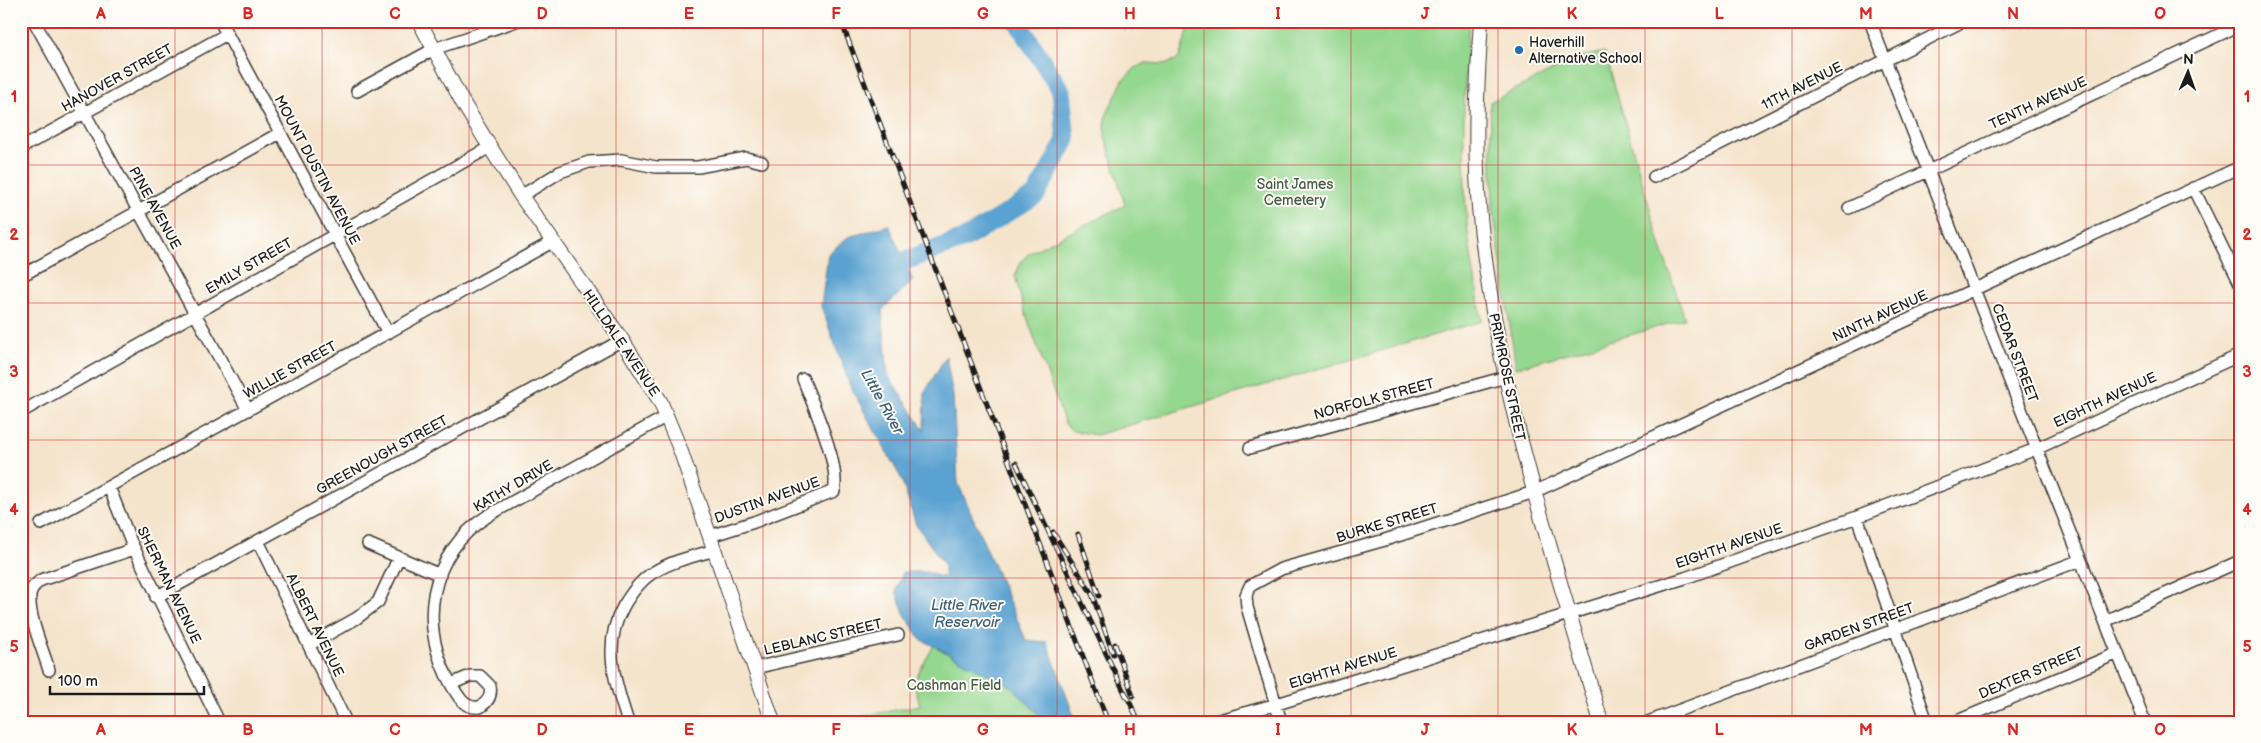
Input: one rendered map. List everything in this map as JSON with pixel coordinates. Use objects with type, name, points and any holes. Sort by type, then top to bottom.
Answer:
[{"type":"main road","name":"HILLDALE AVENUE","points":[[419,21],[490,147],[552,242],[622,340],[651,385],[667,416],[773,722]]},
{"type":"main road","name":"PRIMROSE STREET","points":[[1481,21],[1477,95],[1479,206],[1493,313],[1506,378],[1534,492],[1601,722]]},
{"type":"street","name":"PINE AVENUE","points":[[34,21],[248,410]]},
{"type":"street","name":"MOUNT DUSTIN AVENUE","points":[[220,21],[388,333]]},
{"type":"street","points":[[358,91],[434,48],[516,21]]},
{"type":"street","name":"CEDAR STREET","points":[[1870,21],[2036,449],[2145,722]]},
{"type":"street","name":"11TH AVENUE","points":[[1654,177],[1963,21]]},
{"type":"street","name":"TENTH AVENUE","points":[[1849,208],[2240,25]]},
{"type":"street","name":"HANOVER STREET","points":[[21,148],[226,34]]},
{"type":"street","points":[[21,276],[280,133]]},
{"type":"street","name":"EMILY STREET","points":[[22,411],[490,147]]},
{"type":"street","points":[[521,196],[560,172],[589,162],[621,160],[656,167],[698,167],[746,158],[762,162]]},
{"type":"street","name":"NINTH AVENUE","points":[[1534,492],[2240,167]]},
{"type":"street","points":[[2193,188],[2240,283]]},
{"type":"street","name":"WILLIE STREET","points":[[41,524],[552,242]]},
{"type":"street","name":"GREENOUGH STREET","points":[[156,597],[622,340]]},
{"type":"street","name":"EIGHTH AVENUE","points":[[1212,722],[1277,704],[1685,578],[1857,518],[2036,449],[2240,355]]},
{"type":"street","name":"NORFOLK STREET","points":[[1250,448],[1506,378]]},
{"type":"street","name":"DUSTIN AVENUE","points":[[710,536],[754,522],[834,491],[836,483],[825,436],[803,379]]},
{"type":"street","name":"KATHY DRIVE","points":[[452,684],[436,648],[432,626],[432,604],[440,575],[459,541],[479,522],[667,416]]},
{"type":"street","name":"SHERMAN AVENUE","points":[[109,487],[156,597],[219,722]]},
{"type":"street","name":"BURKE STREET","points":[[1277,704],[1246,607],[1246,595],[1250,586],[1281,569],[1385,540],[1534,492]]},
{"type":"street","points":[[1857,518],[1927,722]]},
{"type":"street","name":"ALBERT AVENUE","points":[[258,541],[346,722]]},
{"type":"street","points":[[368,544],[440,575]]},
{"type":"street","points":[[49,670],[31,609],[30,594],[33,586],[40,580],[134,549]]},
{"type":"street","points":[[628,722],[615,685],[612,665],[614,631],[622,610],[632,592],[655,571],[686,558],[715,550]]},
{"type":"street","points":[[309,645],[357,618],[378,602],[399,557]]},
{"type":"street","name":"GARDEN STREET","points":[[1648,722],[2081,560]]},
{"type":"street","points":[[2105,621],[2240,561]]},
{"type":"street","name":"LEBLANC STREET","points":[[755,668],[898,636]]},
{"type":"street","name":"DEXTER STREET","points":[[1955,722],[2118,653]]},
{"type":"street","points":[[1277,704],[1281,722]]},
{"type":"green space","name":"Saint James Cemetery","points":[[1191,21],[1469,21],[1465,71],[1465,198],[1470,247],[1482,321],[1096,435],[1073,431],[1065,424],[1024,309],[1015,276],[1022,260],[1031,252],[1125,205],[1105,136],[1105,118],[1123,80],[1135,68],[1146,63],[1167,64],[1179,58]]},
{"type":"green space","points":[[1605,52],[1661,247],[1685,319],[1516,368],[1493,208],[1490,102],[1577,58]]},
{"type":"green space","name":"Cashman Field","points":[[937,640],[1013,680],[1046,722],[833,722],[920,705],[913,682]]},
{"type":"water","name":"Little River Reservoir","points":[[889,225],[913,281],[882,310],[888,375],[924,430],[925,392],[946,356],[953,396],[958,483],[1026,640],[1047,642],[1076,722],[1042,722],[1040,716],[1011,686],[920,639],[904,613],[896,591],[903,572],[927,572],[944,578],[944,564],[916,525],[901,478],[850,386],[821,306],[828,254],[848,237]]},
{"type":"waterway","name":"Little River","points":[[880,270],[966,238],[1036,195],[1066,140],[1061,91],[1017,21]]},
{"type":"railway","points":[[841,21],[1108,722]]},
{"type":"railway","points":[[1016,463],[1127,698]]},
{"type":"railway","points":[[1053,532],[1092,594],[1113,654]]},
{"type":"railway","points":[[1078,534],[1099,596]]},
{"type":"railway","points":[[1115,644],[1133,696]]},
{"type":"railway","points":[[1125,692],[1139,722]]},
{"type":"place","name":"Haverhill Alternative School","points":[[1519,50]]}]
